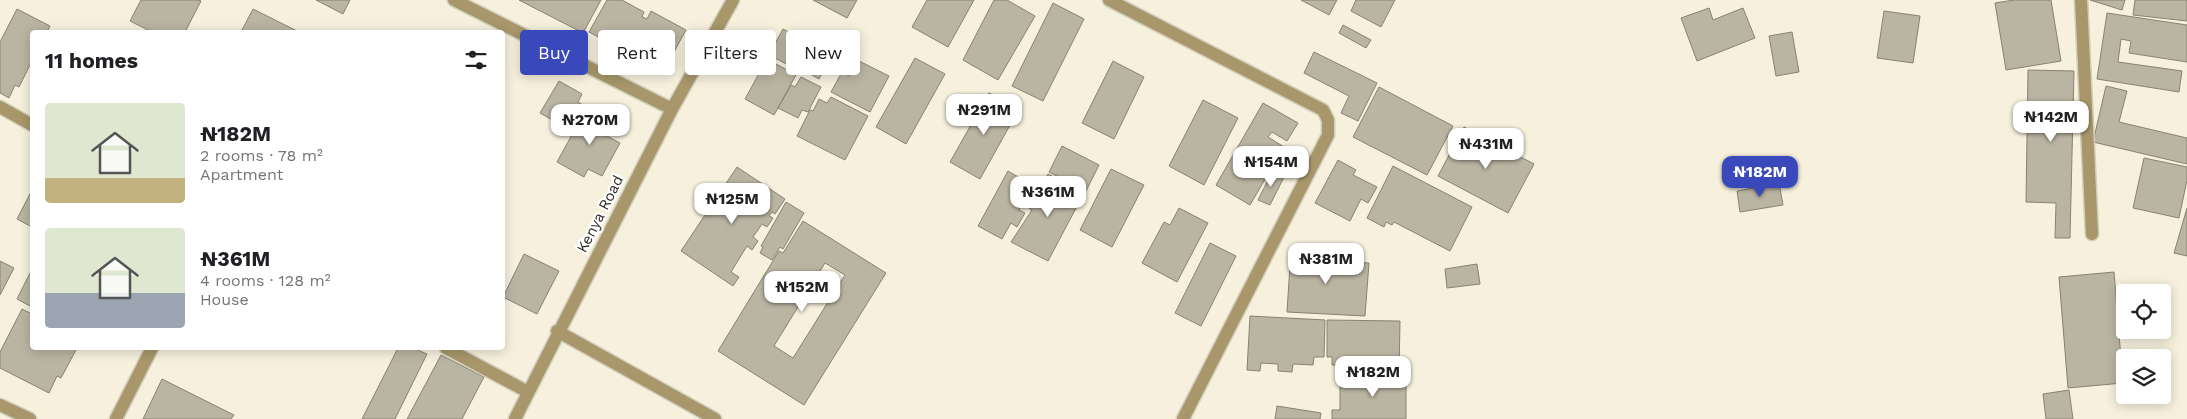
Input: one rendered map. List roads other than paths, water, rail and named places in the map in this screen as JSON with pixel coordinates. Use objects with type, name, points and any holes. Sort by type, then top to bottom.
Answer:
[{"type":"street","points":[[454,0],[672,109]]},
{"type":"street","name":"Kenya Road","points":[[515,419],[672,109],[733,0]]},
{"type":"street","points":[[1109,0],[1323,110],[1328,120],[1328,135],[1183,419]]},
{"type":"street","points":[[2081,0],[2092,234]]},
{"type":"street","points":[[0,107],[30,124]]},
{"type":"street","points":[[558,331],[715,419]]},
{"type":"street","points":[[116,419],[151,350]]},
{"type":"street","points":[[450,350],[528,392]]},
{"type":"street","points":[[0,405],[30,419]]}]
